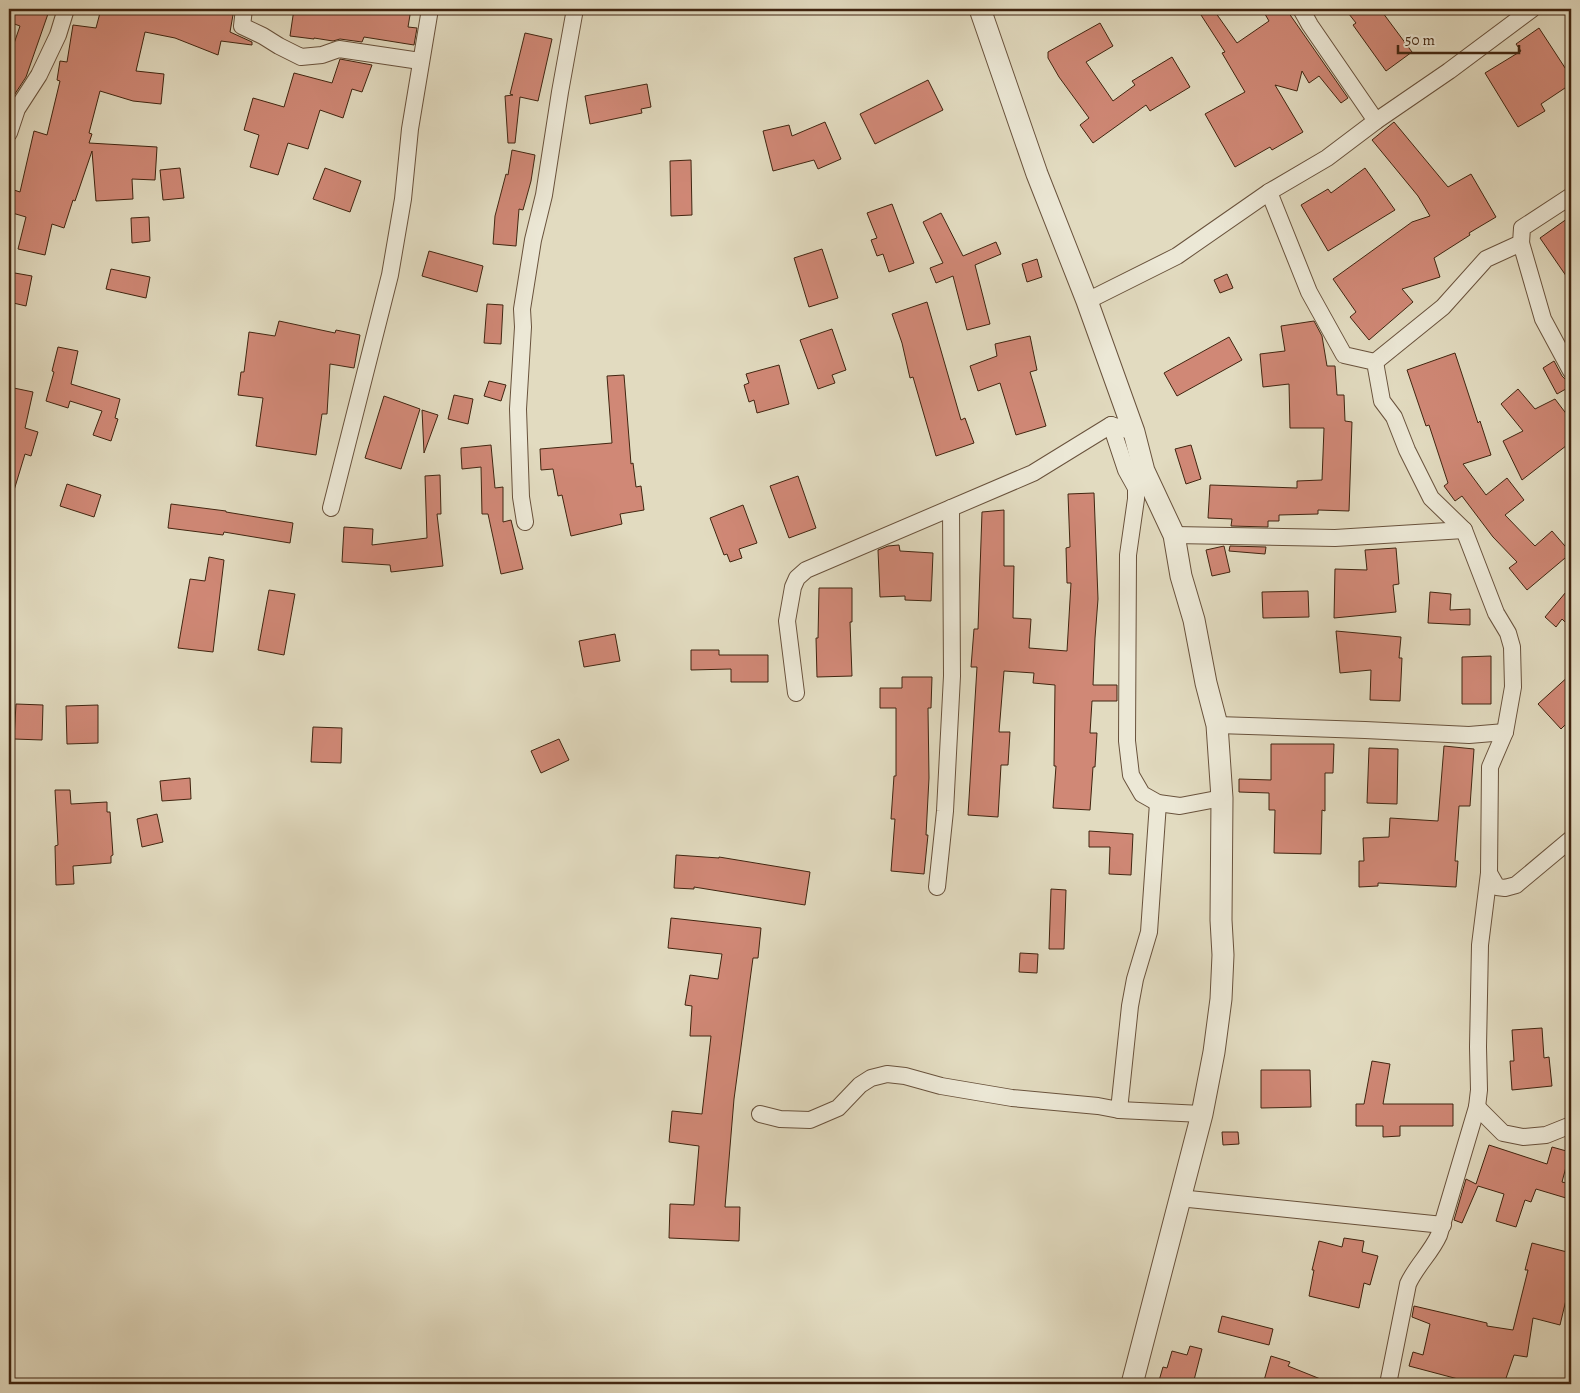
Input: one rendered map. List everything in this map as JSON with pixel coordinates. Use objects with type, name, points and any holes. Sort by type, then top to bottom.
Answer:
[{"type":"street","points":[[9,133],[17,109],[39,75],[58,35],[66,9]]},
{"type":"street","points":[[244,9],[242,26],[301,57],[322,55],[339,49],[420,61]]},
{"type":"street","points":[[331,508],[390,275],[403,199],[410,129],[420,61],[430,9]]},
{"type":"street","points":[[525,522],[521,497],[518,409],[524,327],[522,309],[533,240],[544,195],[575,9]]},
{"type":"street","points":[[980,9],[1037,174],[1087,301],[1134,432],[1144,471],[1174,535],[1181,576],[1194,620],[1206,683],[1217,726],[1222,798],[1223,955],[1214,1052],[1202,1114],[1132,1384]]},
{"type":"street","points":[[1301,9],[1376,121]]},
{"type":"street","points":[[1087,301],[1177,256],[1269,192],[1327,158],[1532,9]]},
{"type":"street","points":[[1269,192],[1310,292],[1344,355],[1375,362]]},
{"type":"street","points":[[1571,196],[1522,228],[1521,243],[1543,319],[1571,371]]},
{"type":"street","points":[[1375,362],[1443,307],[1486,259],[1521,243]]},
{"type":"street","points":[[1375,362],[1382,401],[1394,417],[1407,450],[1431,498],[1464,530],[1496,613],[1508,634],[1512,647],[1513,686],[1505,732],[1490,767],[1490,873],[1480,945],[1477,1107],[1443,1225],[1434,1245],[1413,1272],[1408,1284],[1388,1384]]},
{"type":"street","points":[[796,693],[787,621],[793,587],[797,578],[806,570],[1033,472],[1111,425],[1134,432]]},
{"type":"street","points":[[1111,425],[1126,470],[1136,488],[1128,555],[1127,741],[1131,775],[1142,794],[1158,803],[1180,806],[1222,798]]},
{"type":"street","points":[[937,887],[945,811],[952,676],[951,508]]},
{"type":"street","points":[[1174,535],[1336,538],[1464,530]]},
{"type":"street","points":[[1217,726],[1365,730],[1469,736],[1505,732]]},
{"type":"street","points":[[1119,1110],[1130,1006],[1135,979],[1150,932],[1158,803]]},
{"type":"street","points":[[1490,873],[1497,887],[1505,888],[1516,885],[1571,839]]},
{"type":"street","points":[[760,1114],[780,1119],[810,1120],[838,1108],[860,1085],[871,1078],[887,1074],[905,1076],[941,1086],[1012,1098],[1098,1106],[1119,1110],[1202,1114]]},
{"type":"street","points":[[1477,1107],[1503,1133],[1523,1137],[1546,1135],[1571,1125]]},
{"type":"street","points":[[1179,1198],[1443,1225]]},
{"type":"building","points":[[9,9],[49,11],[26,77],[9,103],[9,58],[20,26],[9,22]]},
{"type":"building","points":[[101,9],[234,9],[230,32],[252,42],[252,45],[221,41],[218,55],[175,38],[145,32],[136,71],[164,74],[161,104],[133,101],[100,91],[89,133],[92,134],[89,143],[157,147],[155,180],[132,179],[133,199],[96,201],[92,151],[64,228],[52,224],[45,255],[18,249],[26,217],[9,212],[9,209],[14,190],[20,192],[34,131],[47,135],[60,81],[57,80],[60,61],[67,62],[73,25],[96,28]]},
{"type":"building","points":[[294,9],[411,9],[408,27],[417,28],[414,45],[364,37],[362,42],[290,36]]},
{"type":"building","points":[[1213,9],[1237,43],[1269,21],[1262,9],[1286,9],[1348,98],[1341,103],[1319,76],[1309,83],[1302,71],[1297,91],[1275,85],[1303,132],[1272,150],[1270,147],[1235,167],[1205,114],[1245,92],[1222,53],[1225,52],[1201,15]]},
{"type":"building","points":[[1345,9],[1380,9],[1412,52],[1386,71],[1353,25],[1356,23]]},
{"type":"building","points":[[1100,23],[1113,46],[1086,62],[1113,101],[1135,85],[1132,81],[1172,57],[1190,87],[1150,111],[1146,105],[1093,143],[1080,125],[1089,118],[1059,77],[1048,58],[1048,52]]},
{"type":"building","points":[[1539,28],[1571,77],[1571,84],[1541,104],[1545,111],[1518,127],[1485,73],[1521,51],[1516,44]]},
{"type":"building","points":[[525,33],[552,39],[538,101],[520,97],[515,143],[508,143],[505,96],[513,95],[510,94]]},
{"type":"building","points":[[340,59],[372,65],[362,92],[352,89],[343,118],[320,110],[308,149],[288,143],[278,175],[250,167],[259,135],[244,130],[253,98],[284,107],[294,73],[332,83]]},
{"type":"building","points":[[928,80],[943,110],[875,144],[860,114]]},
{"type":"building","points":[[647,84],[651,107],[641,109],[642,113],[590,124],[585,96]]},
{"type":"building","points":[[825,122],[841,159],[818,169],[814,160],[773,171],[763,131],[789,125],[792,136]]},
{"type":"building","points":[[1394,122],[1448,187],[1471,174],[1496,217],[1469,233],[1470,235],[1434,258],[1440,277],[1402,289],[1413,302],[1369,340],[1350,317],[1356,312],[1333,279],[1412,222],[1430,216],[1418,196],[1372,140]]},
{"type":"building","points":[[512,150],[535,155],[531,181],[523,210],[519,209],[516,246],[493,244],[495,216],[506,174],[508,175]]},
{"type":"building","points":[[691,160],[692,215],[671,216],[670,161]]},
{"type":"building","points":[[180,168],[184,198],[163,200],[160,170]]},
{"type":"building","points":[[325,168],[361,181],[350,212],[313,199]]},
{"type":"building","points":[[1365,168],[1395,210],[1328,251],[1301,205],[1328,189],[1331,193]]},
{"type":"building","points":[[892,204],[914,263],[889,272],[883,254],[877,256],[871,240],[877,238],[867,213]]},
{"type":"building","points":[[941,213],[963,256],[996,242],[1001,254],[975,265],[990,324],[967,330],[953,276],[936,283],[930,268],[943,263],[923,222]]},
{"type":"building","points":[[1571,216],[1571,283],[1540,238]]},
{"type":"building","points":[[149,217],[150,241],[132,243],[131,218]]},
{"type":"building","points":[[822,249],[838,298],[809,307],[794,258]]},
{"type":"building","points":[[429,251],[483,266],[477,292],[422,276]]},
{"type":"building","points":[[1037,259],[1042,277],[1027,282],[1022,264]]},
{"type":"building","points":[[111,269],[150,277],[146,298],[106,289]]},
{"type":"building","points":[[9,272],[32,276],[26,306],[9,302]]},
{"type":"building","points":[[1227,274],[1233,288],[1220,293],[1214,280]]},
{"type":"building","points":[[927,302],[961,420],[965,418],[974,443],[936,456],[913,377],[910,378],[902,343],[892,314]]},
{"type":"building","points":[[487,304],[503,305],[501,344],[484,343]]},
{"type":"building","points":[[279,321],[335,333],[336,330],[360,335],[354,368],[330,364],[327,414],[322,414],[316,455],[256,446],[263,398],[238,395],[241,372],[244,372],[249,332],[275,336]]},
{"type":"building","points":[[1314,321],[1322,336],[1327,366],[1335,366],[1337,395],[1344,395],[1345,421],[1352,422],[1349,511],[1318,510],[1318,514],[1279,515],[1279,521],[1268,521],[1268,527],[1231,526],[1232,519],[1208,518],[1210,485],[1297,488],[1297,481],[1322,480],[1324,428],[1290,428],[1289,384],[1263,387],[1260,354],[1285,351],[1281,326]]},
{"type":"building","points":[[832,329],[846,370],[832,375],[835,383],[818,389],[800,340]]},
{"type":"building","points":[[1030,336],[1037,370],[1030,372],[1046,426],[1016,435],[1000,383],[978,391],[970,366],[997,356],[995,344]]},
{"type":"building","points":[[1229,337],[1242,360],[1177,396],[1164,373]]},
{"type":"building","points":[[58,347],[78,351],[71,384],[120,399],[115,418],[118,419],[111,441],[93,435],[102,411],[70,401],[68,408],[46,401],[54,372],[52,371]]},
{"type":"building","points":[[1455,353],[1478,423],[1480,421],[1491,455],[1463,464],[1486,495],[1507,478],[1524,500],[1505,515],[1535,546],[1552,531],[1571,553],[1527,590],[1509,568],[1517,562],[1493,537],[1462,496],[1455,501],[1444,486],[1448,483],[1429,425],[1426,426],[1407,370]]},
{"type":"building","points":[[1554,361],[1562,376],[1566,380],[1571,381],[1571,386],[1557,394],[1543,368]]},
{"type":"building","points":[[779,365],[789,404],[757,413],[754,400],[749,402],[744,385],[749,383],[746,374]]},
{"type":"building","points":[[624,375],[631,464],[633,463],[636,487],[641,486],[644,510],[620,514],[622,524],[571,536],[562,495],[558,496],[553,469],[541,470],[540,449],[612,443],[607,376]]},
{"type":"building","points":[[489,381],[506,385],[501,401],[484,396]]},
{"type":"building","points":[[9,387],[33,392],[25,428],[38,432],[31,456],[25,454],[12,497],[9,496]]},
{"type":"building","points":[[1518,389],[1535,409],[1555,399],[1571,420],[1571,442],[1522,480],[1503,441],[1523,431],[1501,404]]},
{"type":"building","points":[[454,395],[473,399],[468,424],[448,419]]},
{"type":"building","points":[[384,396],[420,409],[401,469],[365,458]]},
{"type":"building","points":[[422,410],[438,415],[424,453]]},
{"type":"building","points":[[491,445],[495,488],[503,487],[503,522],[511,520],[523,569],[501,574],[488,514],[482,514],[481,467],[462,469],[461,448]]},
{"type":"building","points":[[1191,445],[1201,479],[1186,484],[1175,449]]},
{"type":"building","points":[[440,475],[441,514],[437,514],[443,566],[391,572],[390,565],[342,562],[344,527],[373,529],[372,545],[427,538],[425,476]]},
{"type":"building","points":[[798,476],[816,528],[789,538],[770,486]]},
{"type":"building","points":[[67,484],[101,495],[94,517],[60,506]]},
{"type":"building","points":[[1094,493],[1098,599],[1093,685],[1117,685],[1117,701],[1092,701],[1090,733],[1097,733],[1090,810],[1053,808],[1056,766],[1054,766],[1055,685],[1033,683],[1034,673],[1004,671],[999,732],[1010,732],[1008,765],[1001,765],[998,817],[968,815],[977,667],[971,667],[974,629],[978,629],[982,512],[1004,510],[1004,566],[1014,566],[1013,618],[1031,619],[1029,648],[1067,651],[1071,583],[1067,583],[1066,548],[1070,547],[1068,494]]},
{"type":"building","points":[[171,504],[226,511],[293,523],[290,543],[224,532],[223,535],[168,528]]},
{"type":"building","points":[[743,505],[757,543],[739,549],[742,558],[730,562],[727,554],[724,555],[710,518]]},
{"type":"building","points":[[899,545],[900,551],[933,553],[931,601],[905,600],[905,596],[880,597],[878,550],[888,546]]},
{"type":"building","points":[[1224,546],[1230,572],[1212,576],[1206,550]]},
{"type":"building","points":[[1230,546],[1266,547],[1265,554],[1229,551]]},
{"type":"building","points":[[1396,548],[1399,584],[1393,585],[1396,612],[1334,618],[1335,569],[1367,570],[1365,550]]},
{"type":"building","points":[[209,557],[224,560],[213,652],[178,648],[190,579],[205,581]]},
{"type":"building","points":[[1571,586],[1571,628],[1562,619],[1556,627],[1545,617]]},
{"type":"building","points":[[819,588],[852,588],[852,622],[850,622],[852,676],[817,677],[816,638],[818,638]]},
{"type":"building","points":[[269,590],[295,594],[284,655],[258,650]]},
{"type":"building","points":[[1308,591],[1309,617],[1263,618],[1262,592]]},
{"type":"building","points":[[1430,592],[1451,594],[1450,610],[1470,609],[1470,625],[1428,623]]},
{"type":"building","points":[[1336,631],[1401,637],[1399,658],[1402,658],[1400,701],[1370,700],[1371,670],[1340,673]]},
{"type":"building","points":[[615,634],[620,661],[584,667],[579,641]]},
{"type":"building","points":[[691,650],[719,650],[719,655],[768,655],[768,682],[731,682],[731,669],[691,670]]},
{"type":"building","points":[[1491,656],[1491,704],[1462,704],[1462,657]]},
{"type":"building","points":[[1571,674],[1571,719],[1561,729],[1538,704]]},
{"type":"building","points":[[902,677],[932,677],[931,708],[928,708],[929,778],[926,835],[928,835],[924,874],[891,871],[895,819],[891,819],[894,776],[896,776],[896,708],[880,708],[880,688],[902,688]]},
{"type":"building","points":[[16,704],[43,705],[42,740],[14,739]]},
{"type":"building","points":[[98,705],[98,743],[67,744],[66,706]]},
{"type":"building","points":[[313,727],[342,728],[341,763],[311,762]]},
{"type":"building","points":[[559,739],[569,760],[541,773],[531,751]]},
{"type":"building","points":[[1271,744],[1334,744],[1333,773],[1325,773],[1325,811],[1322,810],[1321,854],[1274,853],[1275,810],[1269,810],[1269,793],[1239,792],[1239,779],[1271,780]]},
{"type":"building","points":[[1444,746],[1474,749],[1470,806],[1459,806],[1455,861],[1458,861],[1456,887],[1378,883],[1378,886],[1359,887],[1359,861],[1364,861],[1363,838],[1389,837],[1390,818],[1438,821]]},
{"type":"building","points":[[1369,748],[1398,749],[1397,804],[1367,803]]},
{"type":"building","points":[[190,778],[191,799],[162,801],[160,781]]},
{"type":"building","points":[[55,790],[70,790],[71,804],[107,802],[107,812],[110,812],[113,855],[111,856],[111,863],[73,866],[74,884],[56,885],[55,846],[58,845]]},
{"type":"building","points":[[157,814],[163,842],[142,847],[137,819]]},
{"type":"building","points":[[1089,831],[1133,834],[1131,875],[1109,874],[1110,847],[1089,847]]},
{"type":"building","points":[[676,855],[719,857],[810,872],[805,905],[694,887],[694,889],[674,888]]},
{"type":"building","points":[[1051,889],[1066,890],[1064,949],[1049,949]]},
{"type":"building","points":[[671,918],[761,928],[758,958],[753,958],[734,1099],[725,1207],[740,1207],[739,1241],[669,1238],[670,1204],[694,1205],[699,1146],[669,1142],[672,1111],[702,1114],[711,1036],[690,1036],[692,1006],[685,1005],[690,975],[718,979],[722,954],[668,948]]},
{"type":"building","points":[[1020,953],[1038,954],[1037,973],[1019,972]]},
{"type":"building","points":[[1542,1028],[1544,1058],[1549,1057],[1552,1086],[1512,1090],[1510,1061],[1514,1061],[1512,1030]]},
{"type":"building","points":[[1372,1061],[1390,1064],[1383,1104],[1453,1104],[1453,1126],[1400,1126],[1400,1136],[1383,1137],[1383,1126],[1356,1126],[1356,1104],[1364,1104]]},
{"type":"building","points":[[1261,1070],[1310,1070],[1311,1107],[1261,1108]]},
{"type":"building","points":[[1222,1132],[1238,1132],[1239,1144],[1223,1145]]},
{"type":"building","points":[[1489,1145],[1547,1164],[1552,1147],[1570,1152],[1562,1182],[1570,1184],[1566,1198],[1536,1189],[1531,1202],[1525,1200],[1516,1227],[1496,1221],[1504,1194],[1478,1186],[1462,1223],[1454,1220],[1466,1179],[1476,1184]]},
{"type":"building","points":[[1344,1238],[1364,1241],[1362,1252],[1378,1256],[1370,1285],[1364,1283],[1359,1308],[1309,1296],[1314,1270],[1312,1270],[1319,1241],[1342,1247]]},
{"type":"building","points":[[1532,1243],[1571,1253],[1571,1279],[1560,1325],[1533,1318],[1527,1357],[1514,1355],[1504,1384],[1457,1384],[1458,1379],[1409,1366],[1413,1352],[1423,1355],[1430,1324],[1412,1317],[1414,1306],[1487,1323],[1487,1326],[1513,1330],[1528,1270],[1525,1270]]},
{"type":"building","points":[[1222,1316],[1273,1329],[1269,1345],[1218,1332]]},
{"type":"building","points":[[1190,1346],[1202,1349],[1193,1384],[1158,1384],[1163,1367],[1167,1368],[1172,1351],[1187,1355]]},
{"type":"building","points":[[1271,1356],[1290,1362],[1288,1366],[1333,1384],[1263,1384]]}]
